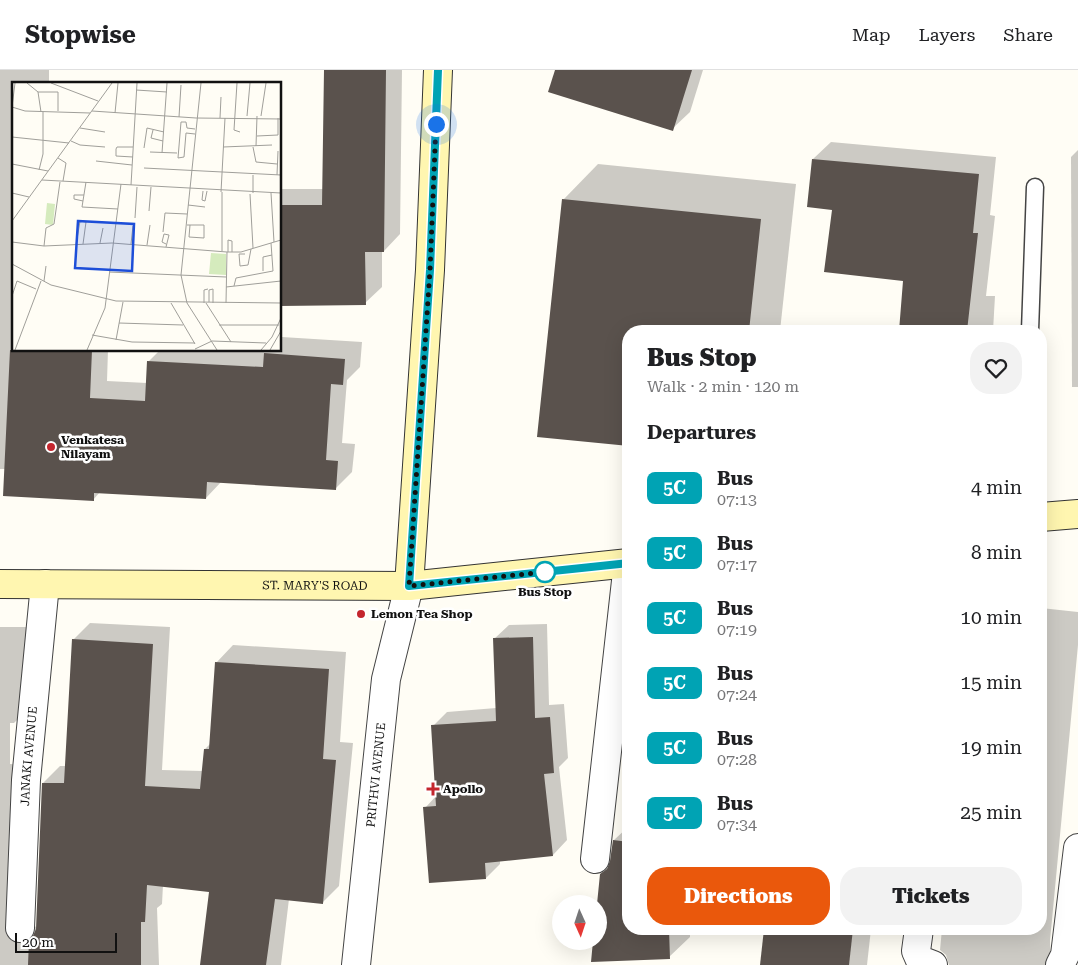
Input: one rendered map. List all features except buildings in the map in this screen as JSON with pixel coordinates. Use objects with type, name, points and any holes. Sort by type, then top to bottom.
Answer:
[{"type":"main road","points":[[409,586],[430,270],[438,70]]},
{"type":"main road","points":[[1047,517],[1078,514]]},
{"type":"main road","name":"ST. MARY'S ROAD","points":[[0,584],[409,586],[622,564]]},
{"type":"street","name":"JANAKI AVENUE","points":[[20,928],[26,780],[45,584]]},
{"type":"street","name":"PRITHVI AVENUE","points":[[356,965],[386,679],[409,586]]},
{"type":"street","points":[[595,859],[622,624]]},
{"type":"street","points":[[1060,965],[1065,955],[1078,848]]},
{"type":"street","points":[[918,935],[916,951],[920,960],[933,965]]},
{"type":"lane","points":[[1030,325],[1035,187]]},
{"type":"bus line","name":"5C","points":[[438,70],[430,270],[409,586],[622,564]]},
{"type":"place","name":"Venkatesa Nilayam","points":[[51,447]]},
{"type":"place","name":"Bus Stop","points":[[545,572]]},
{"type":"place","name":"Lemon Tea Shop","points":[[361,614]]},
{"type":"place","name":"Apollo","points":[[433,789]]},
{"type":"route","points":[[436,124],[430,270],[409,586],[545,572]]}]
